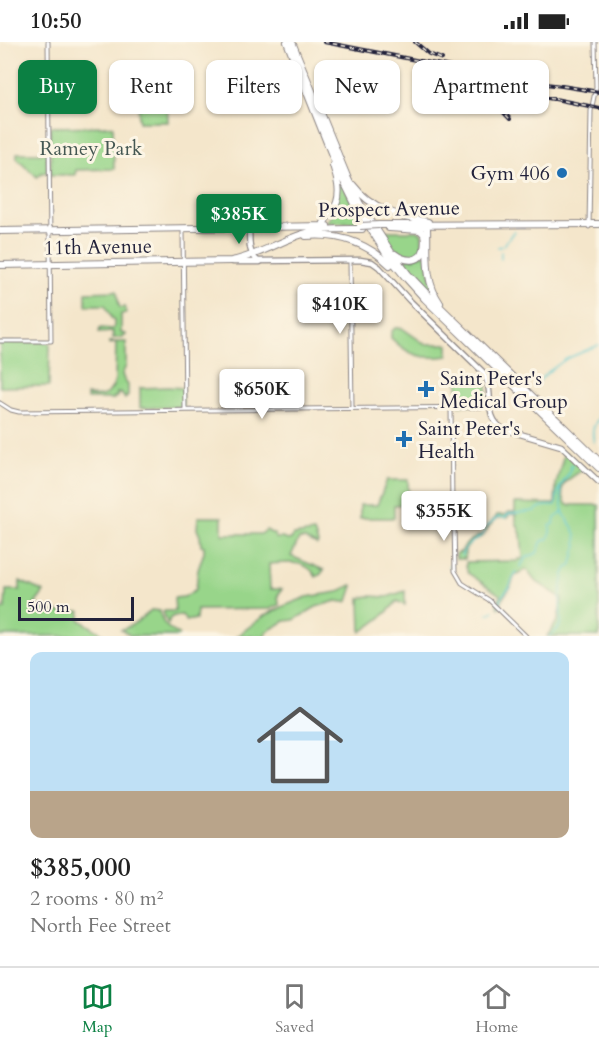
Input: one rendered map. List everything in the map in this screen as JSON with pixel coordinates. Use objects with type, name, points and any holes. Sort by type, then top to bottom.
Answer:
[{"type":"highway","points":[[287,42],[296,60]]},
{"type":"highway","points":[[292,42],[297,60]]},
{"type":"highway","points":[[302,73],[358,199],[381,238],[401,265],[420,287],[599,461]]},
{"type":"highway","points":[[302,74],[344,184],[384,252],[437,311],[599,468]]},
{"type":"highway","points":[[327,142],[339,193],[335,206],[325,220],[323,232],[352,241],[377,253],[406,278]]},
{"type":"highway","points":[[342,167],[358,191],[380,208],[426,222],[459,224]]},
{"type":"highway","name":"Prospect Avenue","points":[[380,227],[459,224],[589,226]]},
{"type":"highway","points":[[424,226],[431,286],[439,301],[462,328]]},
{"type":"highway","name":"Prospect Avenue","points":[[0,231],[249,227],[599,226]]},
{"type":"highway","name":"Prospect Avenue","points":[[224,262],[252,255],[323,228]]},
{"type":"highway","points":[[381,238],[394,254],[402,259],[411,260],[421,255],[425,245],[423,231],[389,228]]},
{"type":"highway","points":[[280,243],[318,236],[332,236],[352,241]]},
{"type":"highway","name":"11th Avenue","points":[[0,265],[224,262]]},
{"type":"main road","points":[[249,227],[252,255]]},
{"type":"main road","name":"11th Avenue","points":[[252,255],[258,261],[370,261],[379,267],[409,300],[483,372],[488,383],[490,407]]},
{"type":"main road","name":"11th Avenue","points":[[224,262],[268,261]]},
{"type":"main road","points":[[490,407],[492,419],[500,428],[561,446],[599,482]]},
{"type":"street","points":[[0,341],[51,341],[48,42]]},
{"type":"street","points":[[589,226],[591,111],[596,87],[595,42]]},
{"type":"street","points":[[183,228],[185,410]]},
{"type":"street","points":[[350,261],[352,408]]},
{"type":"street","points":[[0,403],[8,409],[19,412],[490,407]]},
{"type":"street","points":[[451,407],[455,571],[462,583],[489,600],[526,636]]},
{"type":"green space","points":[[139,114],[168,114],[168,122],[139,122]]},
{"type":"green space","name":"Ramey Park","points":[[113,126],[114,169],[76,170],[75,175],[51,175],[50,127]]},
{"type":"green space","points":[[17,153],[47,153],[47,172],[37,177],[17,158]]},
{"type":"green space","points":[[338,176],[363,222],[326,223],[335,210]]},
{"type":"green space","points":[[382,231],[418,231],[422,233],[423,251],[414,259],[395,253],[380,233]]},
{"type":"green space","points":[[426,254],[436,299],[425,291],[399,259]]},
{"type":"green space","points":[[117,291],[119,306],[125,307],[126,313],[121,314],[121,333],[126,335],[113,338],[113,332],[99,333],[100,328],[113,329],[114,319],[111,318],[105,305],[86,305],[86,292]]},
{"type":"green space","points":[[395,328],[402,328],[425,344],[448,345],[448,356],[424,357],[410,353],[391,338],[391,332]]},
{"type":"green space","points":[[47,342],[50,344],[49,386],[0,387],[0,343]]},
{"type":"green space","points":[[109,342],[126,342],[126,366],[122,374],[128,385],[128,395],[125,399],[121,393],[117,392],[117,397],[114,399],[87,399],[87,395],[105,395],[115,380],[116,344],[109,344]]},
{"type":"green space","points":[[465,378],[468,381],[472,379],[479,384],[485,378],[488,405],[459,405],[458,379]]},
{"type":"green space","points":[[140,388],[183,388],[183,407],[140,408]]},
{"type":"green space","points":[[566,453],[584,469],[568,480],[563,487],[562,492],[567,505],[599,505],[599,636],[547,636],[558,620],[562,598],[535,581],[526,569],[515,575],[499,608],[497,606],[500,595],[468,573],[466,562],[523,559],[521,534],[516,515],[510,514],[507,518],[498,518],[483,536],[471,542],[465,550],[465,559],[456,559],[456,553],[461,552],[468,543],[484,533],[487,528],[494,520],[497,515],[515,512],[515,503],[555,504],[556,484]]},
{"type":"green space","points":[[387,480],[408,480],[409,504],[394,505],[394,518],[360,518],[360,505],[377,505]]},
{"type":"green space","points":[[198,517],[222,517],[222,534],[261,534],[266,530],[275,535],[275,538],[288,540],[294,535],[314,532],[317,545],[305,539],[299,539],[291,556],[324,570],[316,577],[307,567],[296,563],[269,564],[270,589],[282,589],[278,595],[279,605],[270,609],[197,610],[196,619],[186,621],[182,615],[174,616],[170,618],[168,624],[163,611],[175,611],[174,598],[184,597],[196,589],[198,570],[204,552],[197,529]]},
{"type":"green space","points":[[20,581],[44,592],[35,604],[53,612],[80,611],[80,620],[106,636],[0,636],[0,609],[5,609],[6,590],[20,590]]},
{"type":"green space","points":[[353,586],[348,601],[336,601],[316,607],[266,632],[266,636],[237,636],[264,616],[284,606],[307,597],[338,592]]},
{"type":"green space","points":[[405,591],[405,605],[397,601],[385,614],[361,632],[360,598],[387,597]]},
{"type":"green space","points":[[151,610],[160,611],[168,628],[179,634],[178,636],[131,636],[121,630],[137,622]]},
{"type":"waterway","points":[[498,247],[503,246],[514,231]]},
{"type":"waterway","points":[[501,252],[501,259]]},
{"type":"waterway","points":[[535,385],[566,359],[599,345]]},
{"type":"waterway","points":[[594,442],[593,429],[599,417]]},
{"type":"waterway","points":[[549,636],[561,624],[560,599],[564,574],[571,566],[577,546],[576,534],[563,511],[560,487],[573,464]]},
{"type":"waterway","points":[[461,556],[465,548],[483,535],[487,526],[498,517],[505,518],[508,514],[535,511],[556,505],[560,487]]},
{"type":"waterway","points":[[520,567],[526,558],[537,553],[542,541],[548,539],[550,526],[554,524],[555,518],[562,511]]},
{"type":"waterway","points":[[499,606],[516,572]]},
{"type":"waterway","points":[[488,614],[494,611]]},
{"type":"railway","points":[[324,42],[522,81],[599,92]]},
{"type":"railway","points":[[415,42],[429,54],[442,59]]},
{"type":"railway","points":[[549,98],[553,99]]},
{"type":"railway","points":[[555,99],[599,108]]},
{"type":"railway","points":[[505,114],[510,119]]},
{"type":"place","name":"Gym 406","points":[[562,173]]},
{"type":"place","name":"Saint Peter's Medical Group","points":[[426,389]]},
{"type":"place","name":"Saint Peter's Health","points":[[404,439]]}]
